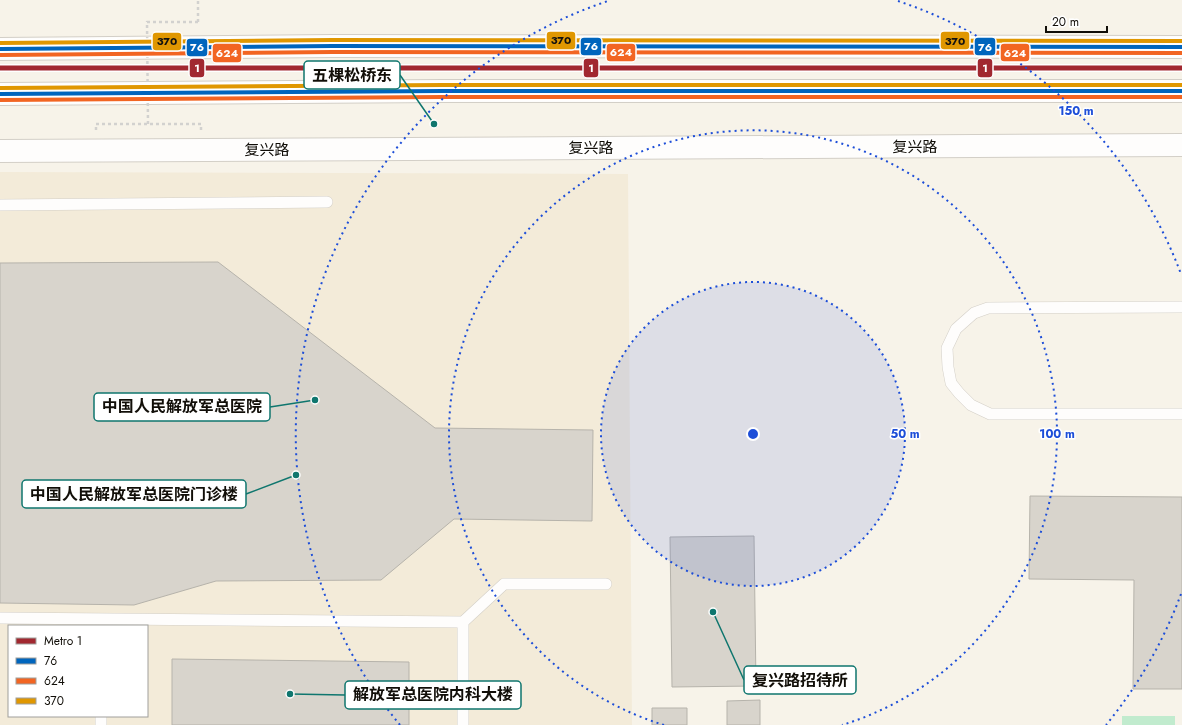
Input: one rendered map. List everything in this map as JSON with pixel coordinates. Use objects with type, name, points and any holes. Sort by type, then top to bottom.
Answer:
[{"type":"main road","points":[[0,49],[305,46],[1182,47]]},
{"type":"main road","points":[[0,94],[443,91],[1182,91]]},
{"type":"main road","name":"复兴路","points":[[0,151],[1182,145]]},
{"type":"lane","points":[[0,205],[326,202]]},
{"type":"lane","points":[[1182,307],[988,308],[974,313],[956,328],[947,348],[951,383],[971,405],[990,414],[1182,414]]},
{"type":"lane","points":[[0,618],[100,622],[463,622],[504,584],[606,584]]},
{"type":"lane","points":[[463,622],[463,725]]},
{"type":"path","points":[[148,124],[147,22],[198,22],[198,0]]},
{"type":"path","points":[[96,124],[201,124]]},
{"type":"shaded area","points":[[0,172],[628,174],[632,725],[0,725]]},
{"type":"green space","points":[[1122,716],[1175,716],[1175,725],[1122,725]]},
{"type":"building","points":[[218,262],[435,428],[593,430],[592,521],[454,519],[381,580],[216,581],[134,605],[0,603],[0,263]]},
{"type":"building","points":[[1030,496],[1182,497],[1182,689],[1133,689],[1134,580],[1029,579]]},
{"type":"building","points":[[754,536],[756,686],[672,687],[670,537]]},
{"type":"building","points":[[172,659],[409,662],[409,725],[172,725]]},
{"type":"building","points":[[760,700],[760,725],[727,725],[727,701]]},
{"type":"building","points":[[652,708],[687,708],[687,725],[652,725]]},
{"type":"metro line","name":"1","points":[[0,68],[1182,68]]},
{"type":"transit line","name":"370","points":[[0,43],[333,40],[1182,41]]},
{"type":"transit line","name":"76","points":[[0,49],[333,46],[1182,47]]},
{"type":"transit line","name":"624","points":[[0,55],[333,52],[1182,53]]},
{"type":"transit line","name":"370","points":[[0,88],[443,85],[1182,85]]},
{"type":"transit line","name":"76","points":[[0,94],[443,91],[1182,91]]},
{"type":"transit line","name":"624","points":[[0,100],[443,97],[1182,97]]},
{"type":"place","name":"五棵松桥东","points":[[434,124]]},
{"type":"place","name":"中国人民解放军总医院","points":[[315,400]]},
{"type":"place","name":"中国人民解放军总医院门诊楼","points":[[296,475]]},
{"type":"place","name":"复兴路招待所","points":[[713,612]]},
{"type":"place","name":"解放军总医院内科大楼","points":[[290,694]]}]
